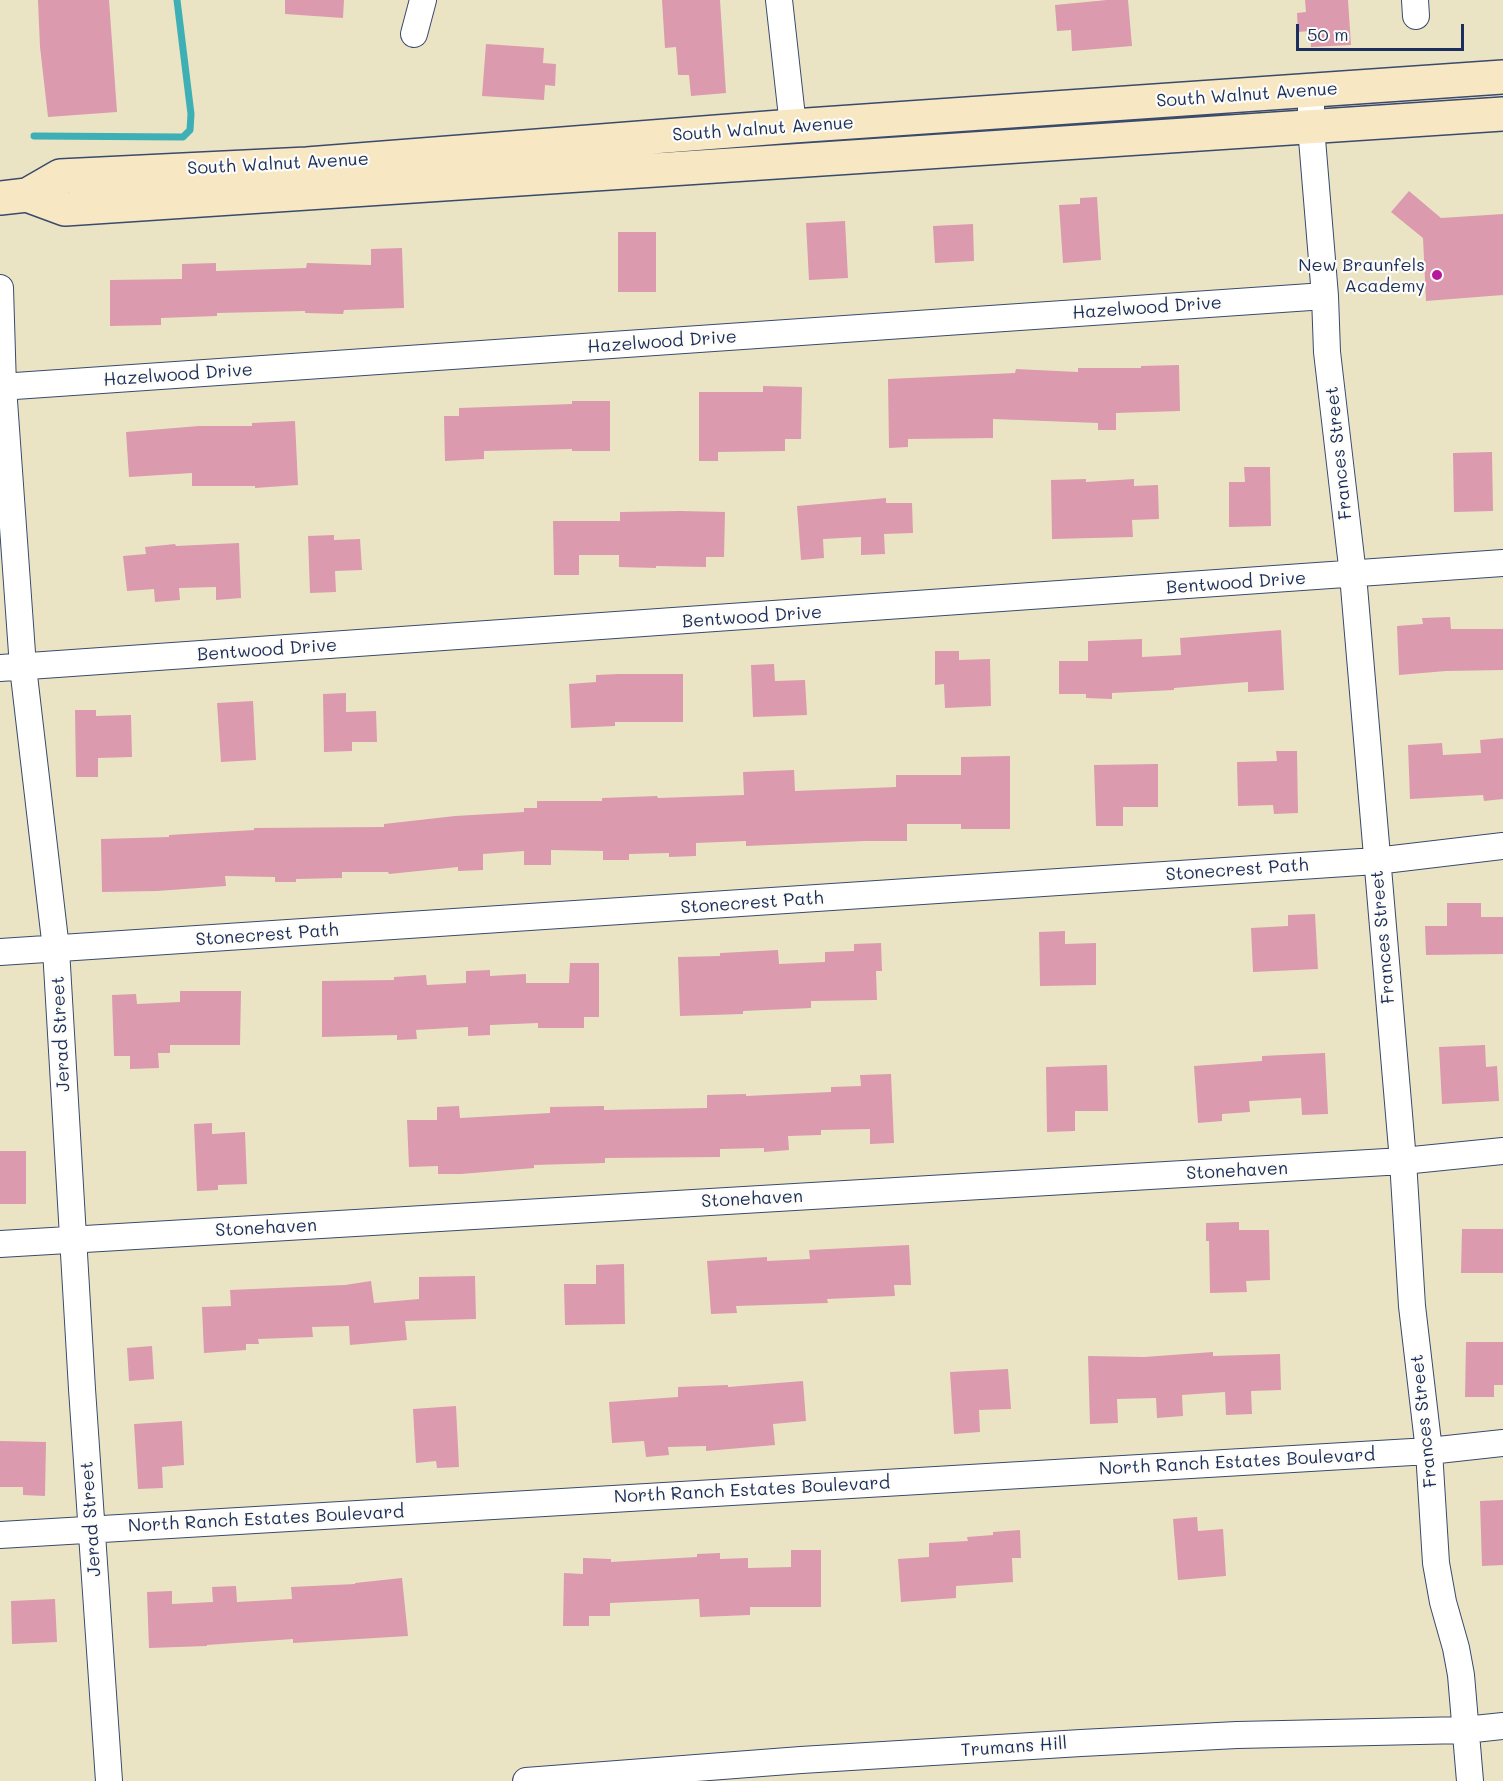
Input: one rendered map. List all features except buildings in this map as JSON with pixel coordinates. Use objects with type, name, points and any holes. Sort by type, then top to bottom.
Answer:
[{"type":"street","points":[[414,34],[423,0]]},
{"type":"street","points":[[780,0],[794,126]]},
{"type":"street","name":"South Walnut Avenue","points":[[14,197],[60,176],[307,164],[794,126],[1503,77]]},
{"type":"street","name":"Frances Street","points":[[1311,90],[1311,127],[1325,296],[1327,352],[1353,575],[1403,1161],[1412,1306],[1429,1450],[1436,1563],[1459,1666],[1470,1781]]},
{"type":"street","name":"South Walnut Avenue","points":[[14,197],[65,209],[1503,114]]},
{"type":"street","name":"Jerad Street","points":[[0,288],[11,667],[56,949],[72,1239],[109,1781]]},
{"type":"street","name":"Hazelwood Drive","points":[[2,387],[1325,296]]},
{"type":"street","name":"Bentwood Drive","points":[[11,667],[1503,563]]},
{"type":"street","name":"Stonecrest Path","points":[[0,952],[1376,861],[1503,846]]},
{"type":"street","name":"Stonehaven","points":[[0,1244],[1403,1161],[1503,1151]]},
{"type":"street","name":"North Ranch Estates Boulevard","points":[[0,1535],[1429,1450],[1503,1443]]},
{"type":"street","name":"Trumans Hill","points":[[526,1781],[801,1760],[1081,1743],[1236,1735],[1466,1730],[1503,1726]]},
{"type":"waterway","points":[[34,136],[183,137],[190,130],[191,114],[177,0]]},
{"type":"place","name":"New Braunfels Academy","points":[[1437,275]]}]
